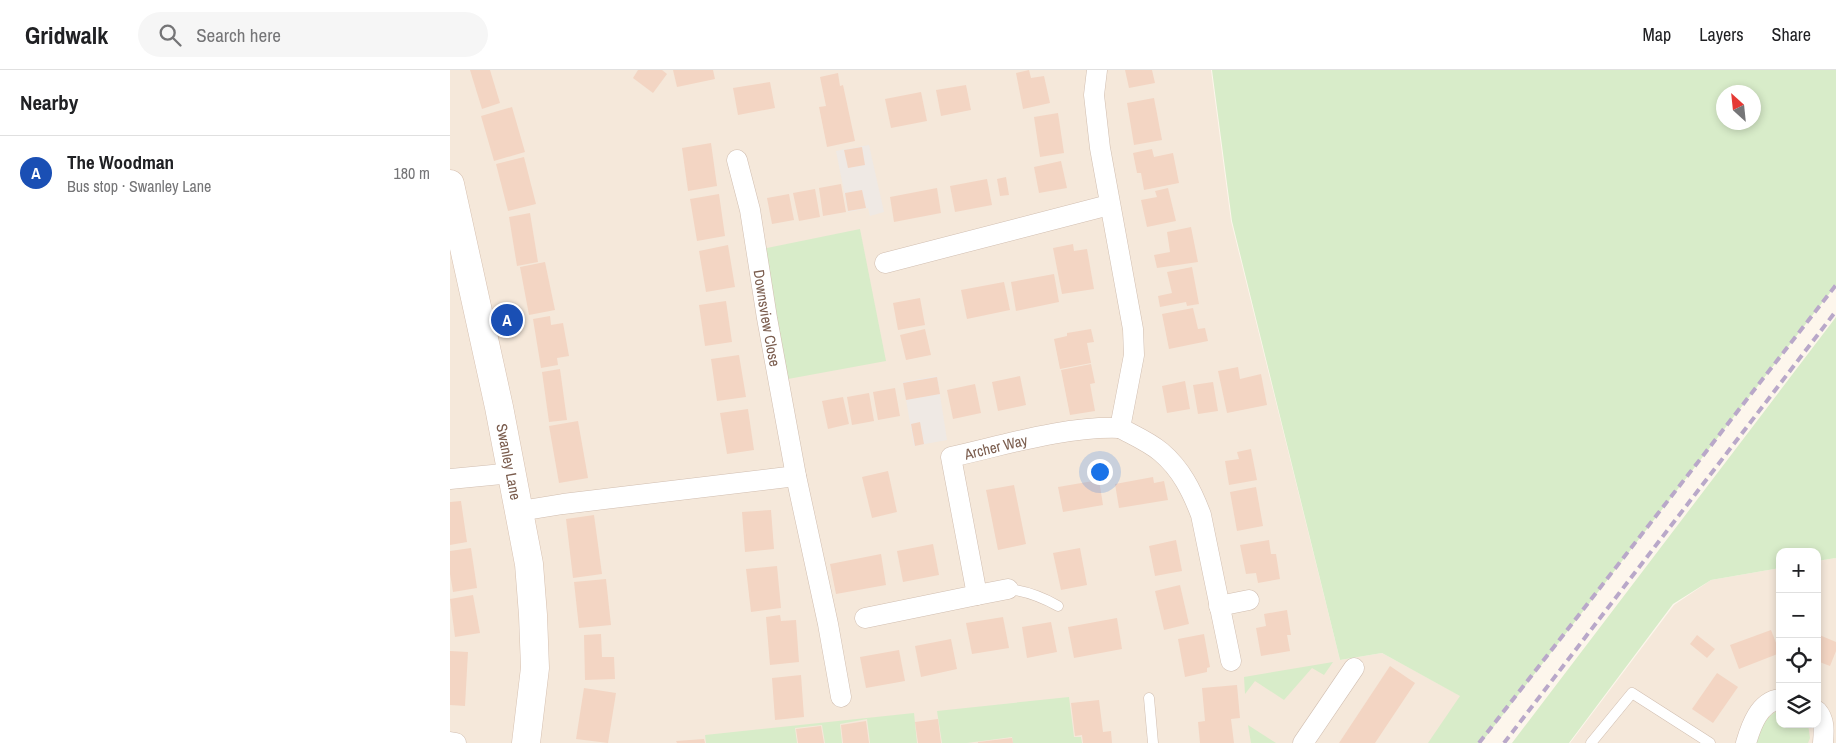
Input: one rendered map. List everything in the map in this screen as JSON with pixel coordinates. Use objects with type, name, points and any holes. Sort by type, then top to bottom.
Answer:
[{"type":"main road","name":"Swanley Lane","points":[[450,184],[520,511],[529,564],[535,668],[526,743]]},
{"type":"street","points":[[1097,70],[1094,95],[1100,148],[1133,330],[1134,355],[1120,428]]},
{"type":"street","name":"Downsview Close","points":[[737,160],[750,210],[766,318],[841,697]]},
{"type":"street","points":[[886,263],[1109,205]]},
{"type":"street","name":"Archer Way","points":[[977,595],[951,457],[1072,430],[1101,427],[1120,428],[1160,451],[1175,466],[1194,496],[1201,515],[1231,661]]},
{"type":"street","points":[[450,479],[512,473]]},
{"type":"street","points":[[520,511],[563,504],[796,476]]},
{"type":"street","points":[[865,618],[1008,589]]},
{"type":"street","points":[[1220,606],[1249,600]]},
{"type":"street","points":[[1303,743],[1354,668]]},
{"type":"street","points":[[1746,743],[1752,724],[1760,712],[1773,700],[1776,700]]},
{"type":"street","points":[[1821,716],[1824,732],[1822,743]]},
{"type":"street","points":[[450,742],[456,743]]},
{"type":"lane","points":[[1008,589],[1034,595],[1058,606]]},
{"type":"lane","points":[[1590,743],[1632,693],[1710,743]]},
{"type":"lane","points":[[1148,698],[1153,743]]},
{"type":"shaded area","points":[[450,70],[1211,70],[1231,221],[1340,660],[1382,653],[1461,696],[1432,743],[450,743]]},
{"type":"shaded area","points":[[869,145],[884,212],[870,216],[868,208],[848,212],[836,151]]},
{"type":"shaded area","points":[[937,376],[947,440],[914,446],[903,382]]},
{"type":"shaded area","points":[[1836,558],[1836,743],[1570,743],[1674,605],[1711,580],[1776,569],[1776,728],[1821,728],[1821,560]]},
{"type":"green space","points":[[1212,70],[1836,70],[1836,285],[1481,743],[1428,743],[1460,696],[1382,653],[1340,660],[1232,221]]},
{"type":"green space","points":[[860,229],[886,361],[788,379],[762,249]]},
{"type":"green space","points":[[1836,317],[1836,558],[1821,560],[1821,548],[1776,548],[1776,569],[1711,580],[1673,604],[1569,743],[1512,743]]},
{"type":"green space","points":[[1333,662],[1324,675],[1312,668],[1284,700],[1255,681],[1245,694],[1244,677]]},
{"type":"green space","points":[[1069,697],[1074,737],[1081,737],[1082,743],[1013,743],[1012,737],[967,743],[942,743],[937,711]]},
{"type":"green space","points":[[1775,712],[1776,728],[1809,728],[1810,738],[1808,743],[1753,743],[1767,719]]},
{"type":"green space","points":[[914,713],[917,743],[870,743],[867,719],[840,724],[842,743],[825,743],[822,725],[795,728],[797,743],[706,743],[705,735]]},
{"type":"green space","points":[[1248,725],[1276,743],[1251,743]]},
{"type":"building","points":[[470,70],[490,70],[500,103],[482,109]]},
{"type":"building","points":[[638,70],[662,70],[667,74],[653,93],[633,78]]},
{"type":"building","points":[[673,70],[713,70],[715,79],[677,87]]},
{"type":"building","points":[[1029,70],[1031,78],[1044,76],[1050,103],[1023,109],[1016,73]]},
{"type":"building","points":[[1125,70],[1152,70],[1155,83],[1129,88]]},
{"type":"building","points":[[838,73],[840,86],[843,85],[855,141],[827,147],[819,107],[826,106],[820,77]]},
{"type":"building","points":[[770,82],[775,108],[738,115],[733,88]]},
{"type":"building","points":[[966,85],[971,110],[941,116],[936,90]]},
{"type":"building","points":[[921,92],[927,121],[891,128],[885,99]]},
{"type":"building","points":[[1154,98],[1162,140],[1134,145],[1127,103]]},
{"type":"building","points":[[512,107],[525,152],[494,161],[481,116]]},
{"type":"building","points":[[1058,113],[1064,153],[1040,157],[1034,117]]},
{"type":"building","points":[[711,143],[717,186],[688,191],[682,148]]},
{"type":"building","points":[[862,147],[865,165],[848,168],[844,150]]},
{"type":"building","points":[[1152,149],[1154,157],[1173,153],[1179,183],[1144,190],[1141,173],[1137,173],[1133,153]]},
{"type":"building","points":[[524,157],[536,204],[508,211],[496,164]]},
{"type":"building","points":[[1061,161],[1067,188],[1039,193],[1034,167]]},
{"type":"building","points":[[1006,177],[1009,195],[1000,196],[997,179]]},
{"type":"building","points":[[987,179],[992,205],[955,212],[950,186]]},
{"type":"building","points":[[841,184],[846,212],[823,216],[819,188]]},
{"type":"building","points":[[937,188],[941,213],[894,222],[890,197]]},
{"type":"building","points":[[1168,188],[1176,221],[1147,227],[1141,200],[1157,197],[1155,191]]},
{"type":"building","points":[[815,189],[820,217],[799,221],[793,193]]},
{"type":"building","points":[[862,190],[866,208],[848,211],[845,193]]},
{"type":"building","points":[[719,194],[725,236],[697,241],[690,199]]},
{"type":"building","points":[[789,194],[794,220],[772,224],[767,198]]},
{"type":"building","points":[[530,213],[538,262],[517,266],[509,217]]},
{"type":"building","points":[[1191,227],[1198,262],[1157,268],[1154,255],[1170,252],[1167,232]]},
{"type":"building","points":[[1073,244],[1074,251],[1087,249],[1094,289],[1062,294],[1053,248]]},
{"type":"building","points":[[728,245],[735,287],[706,292],[699,251]]},
{"type":"building","points":[[545,262],[555,310],[529,315],[520,267]]},
{"type":"building","points":[[1192,267],[1199,304],[1187,306],[1186,302],[1160,307],[1158,296],[1172,293],[1167,272]]},
{"type":"building","points":[[1054,274],[1059,302],[1016,311],[1011,282]]},
{"type":"building","points":[[1004,282],[1010,310],[967,319],[961,290]]},
{"type":"building","points":[[920,298],[925,325],[898,330],[893,303]]},
{"type":"building","points":[[726,301],[732,342],[705,346],[699,305]]},
{"type":"building","points":[[1193,308],[1198,329],[1205,328],[1208,341],[1169,349],[1162,314]]},
{"type":"building","points":[[550,316],[551,325],[563,323],[569,356],[557,358],[558,365],[541,368],[533,319]]},
{"type":"building","points":[[925,329],[931,355],[906,360],[900,335]]},
{"type":"building","points":[[1091,329],[1094,342],[1087,343],[1091,363],[1060,369],[1054,339],[1067,336],[1067,333]]},
{"type":"building","points":[[739,355],[746,397],[717,401],[711,359]]},
{"type":"building","points":[[1091,364],[1095,383],[1090,384],[1095,411],[1070,415],[1061,370]]},
{"type":"building","points":[[1238,367],[1240,379],[1261,374],[1267,405],[1227,413],[1218,371]]},
{"type":"building","points":[[560,369],[567,420],[549,422],[542,372]]},
{"type":"building","points":[[1020,376],[1026,405],[998,411],[992,382]]},
{"type":"building","points":[[937,377],[940,394],[906,400],[903,383]]},
{"type":"building","points":[[1185,381],[1190,409],[1167,413],[1162,386]]},
{"type":"building","points":[[1213,382],[1218,411],[1198,414],[1193,385]]},
{"type":"building","points":[[975,384],[981,413],[953,419],[947,390]]},
{"type":"building","points":[[895,388],[900,416],[878,420],[873,392]]},
{"type":"building","points":[[869,393],[874,421],[852,425],[847,397]]},
{"type":"building","points":[[843,397],[849,424],[828,429],[822,401]]},
{"type":"building","points":[[748,409],[754,450],[727,454],[720,413]]},
{"type":"building","points":[[578,421],[588,478],[559,483],[549,426]]},
{"type":"building","points":[[920,422],[924,444],[915,446],[911,424]]},
{"type":"building","points":[[1251,449],[1257,480],[1229,485],[1225,461],[1239,459],[1237,452]]},
{"type":"building","points":[[888,471],[897,512],[872,518],[862,477]]},
{"type":"building","points":[[1153,477],[1154,483],[1164,481],[1168,500],[1119,508],[1115,484]]},
{"type":"building","points":[[1099,480],[1103,505],[1063,512],[1058,487]]},
{"type":"building","points":[[1014,485],[1026,544],[998,550],[986,490]]},
{"type":"building","points":[[1256,487],[1263,526],[1237,531],[1230,492]]},
{"type":"building","points":[[461,501],[467,542],[450,545],[450,502]]},
{"type":"building","points":[[771,510],[774,549],[745,552],[742,512]]},
{"type":"building","points":[[594,515],[602,574],[573,578],[566,519]]},
{"type":"building","points":[[1176,540],[1182,571],[1155,576],[1149,546]]},
{"type":"building","points":[[1269,540],[1271,554],[1276,554],[1280,579],[1258,583],[1256,573],[1246,574],[1240,545]]},
{"type":"building","points":[[933,544],[939,575],[903,582],[897,551]]},
{"type":"building","points":[[471,548],[477,588],[453,592],[450,574],[450,551]]},
{"type":"building","points":[[1080,548],[1087,585],[1061,590],[1053,553]]},
{"type":"building","points":[[881,554],[886,585],[836,594],[830,564]]},
{"type":"building","points":[[777,566],[781,608],[751,612],[746,569]]},
{"type":"building","points":[[606,579],[611,625],[579,628],[574,582]]},
{"type":"building","points":[[1180,585],[1189,624],[1164,630],[1155,591]]},
{"type":"building","points":[[473,595],[480,633],[455,637],[450,599]]},
{"type":"building","points":[[1287,610],[1291,635],[1287,635],[1290,651],[1261,656],[1256,628],[1266,626],[1264,614]]},
{"type":"building","points":[[780,615],[781,621],[796,620],[799,662],[770,665],[766,617]]},
{"type":"building","points":[[1003,617],[1009,648],[972,654],[966,623]]},
{"type":"building","points":[[1117,618],[1122,649],[1074,658],[1068,627]]},
{"type":"building","points":[[1051,622],[1057,652],[1027,658],[1022,627]]},
{"type":"building","points":[[1771,630],[1776,643],[1776,655],[1739,669],[1730,645]]},
{"type":"building","points":[[601,634],[602,657],[614,657],[615,679],[585,680],[584,635]]},
{"type":"building","points":[[1204,634],[1210,667],[1207,668],[1207,672],[1185,677],[1178,639]]},
{"type":"building","points":[[1697,635],[1715,649],[1707,658],[1690,644]]},
{"type":"building","points":[[1821,636],[1836,642],[1836,651],[1830,666],[1821,663]]},
{"type":"building","points":[[951,639],[957,669],[921,677],[915,646]]},
{"type":"building","points":[[899,650],[905,681],[866,688],[860,657]]},
{"type":"building","points":[[450,651],[468,652],[465,706],[450,705]]},
{"type":"building","points":[[1390,666],[1415,683],[1375,743],[1339,743]]},
{"type":"building","points":[[1717,673],[1738,687],[1713,723],[1692,709]]},
{"type":"building","points":[[801,675],[804,717],[775,720],[772,678]]},
{"type":"building","points":[[1237,685],[1240,718],[1231,719],[1234,743],[1200,743],[1198,722],[1205,721],[1202,688]]},
{"type":"building","points":[[584,688],[616,693],[608,743],[576,739]]},
{"type":"building","points":[[1099,700],[1103,732],[1111,731],[1112,743],[1083,743],[1082,735],[1075,736],[1071,703]]},
{"type":"building","points":[[938,719],[941,743],[918,743],[915,722]]},
{"type":"building","points":[[866,721],[869,743],[843,743],[841,725]]},
{"type":"building","points":[[821,726],[824,743],[798,743],[796,729]]},
{"type":"building","points":[[1012,738],[1013,743],[978,743],[978,742]]},
{"type":"building","points":[[704,739],[705,743],[677,743],[676,741]]},
{"type":"railway","points":[[1479,743],[1836,285]]},
{"type":"railway","points":[[1504,743],[1836,311]]},
{"type":"place","name":"The Woodman","points":[[507,320]]}]
